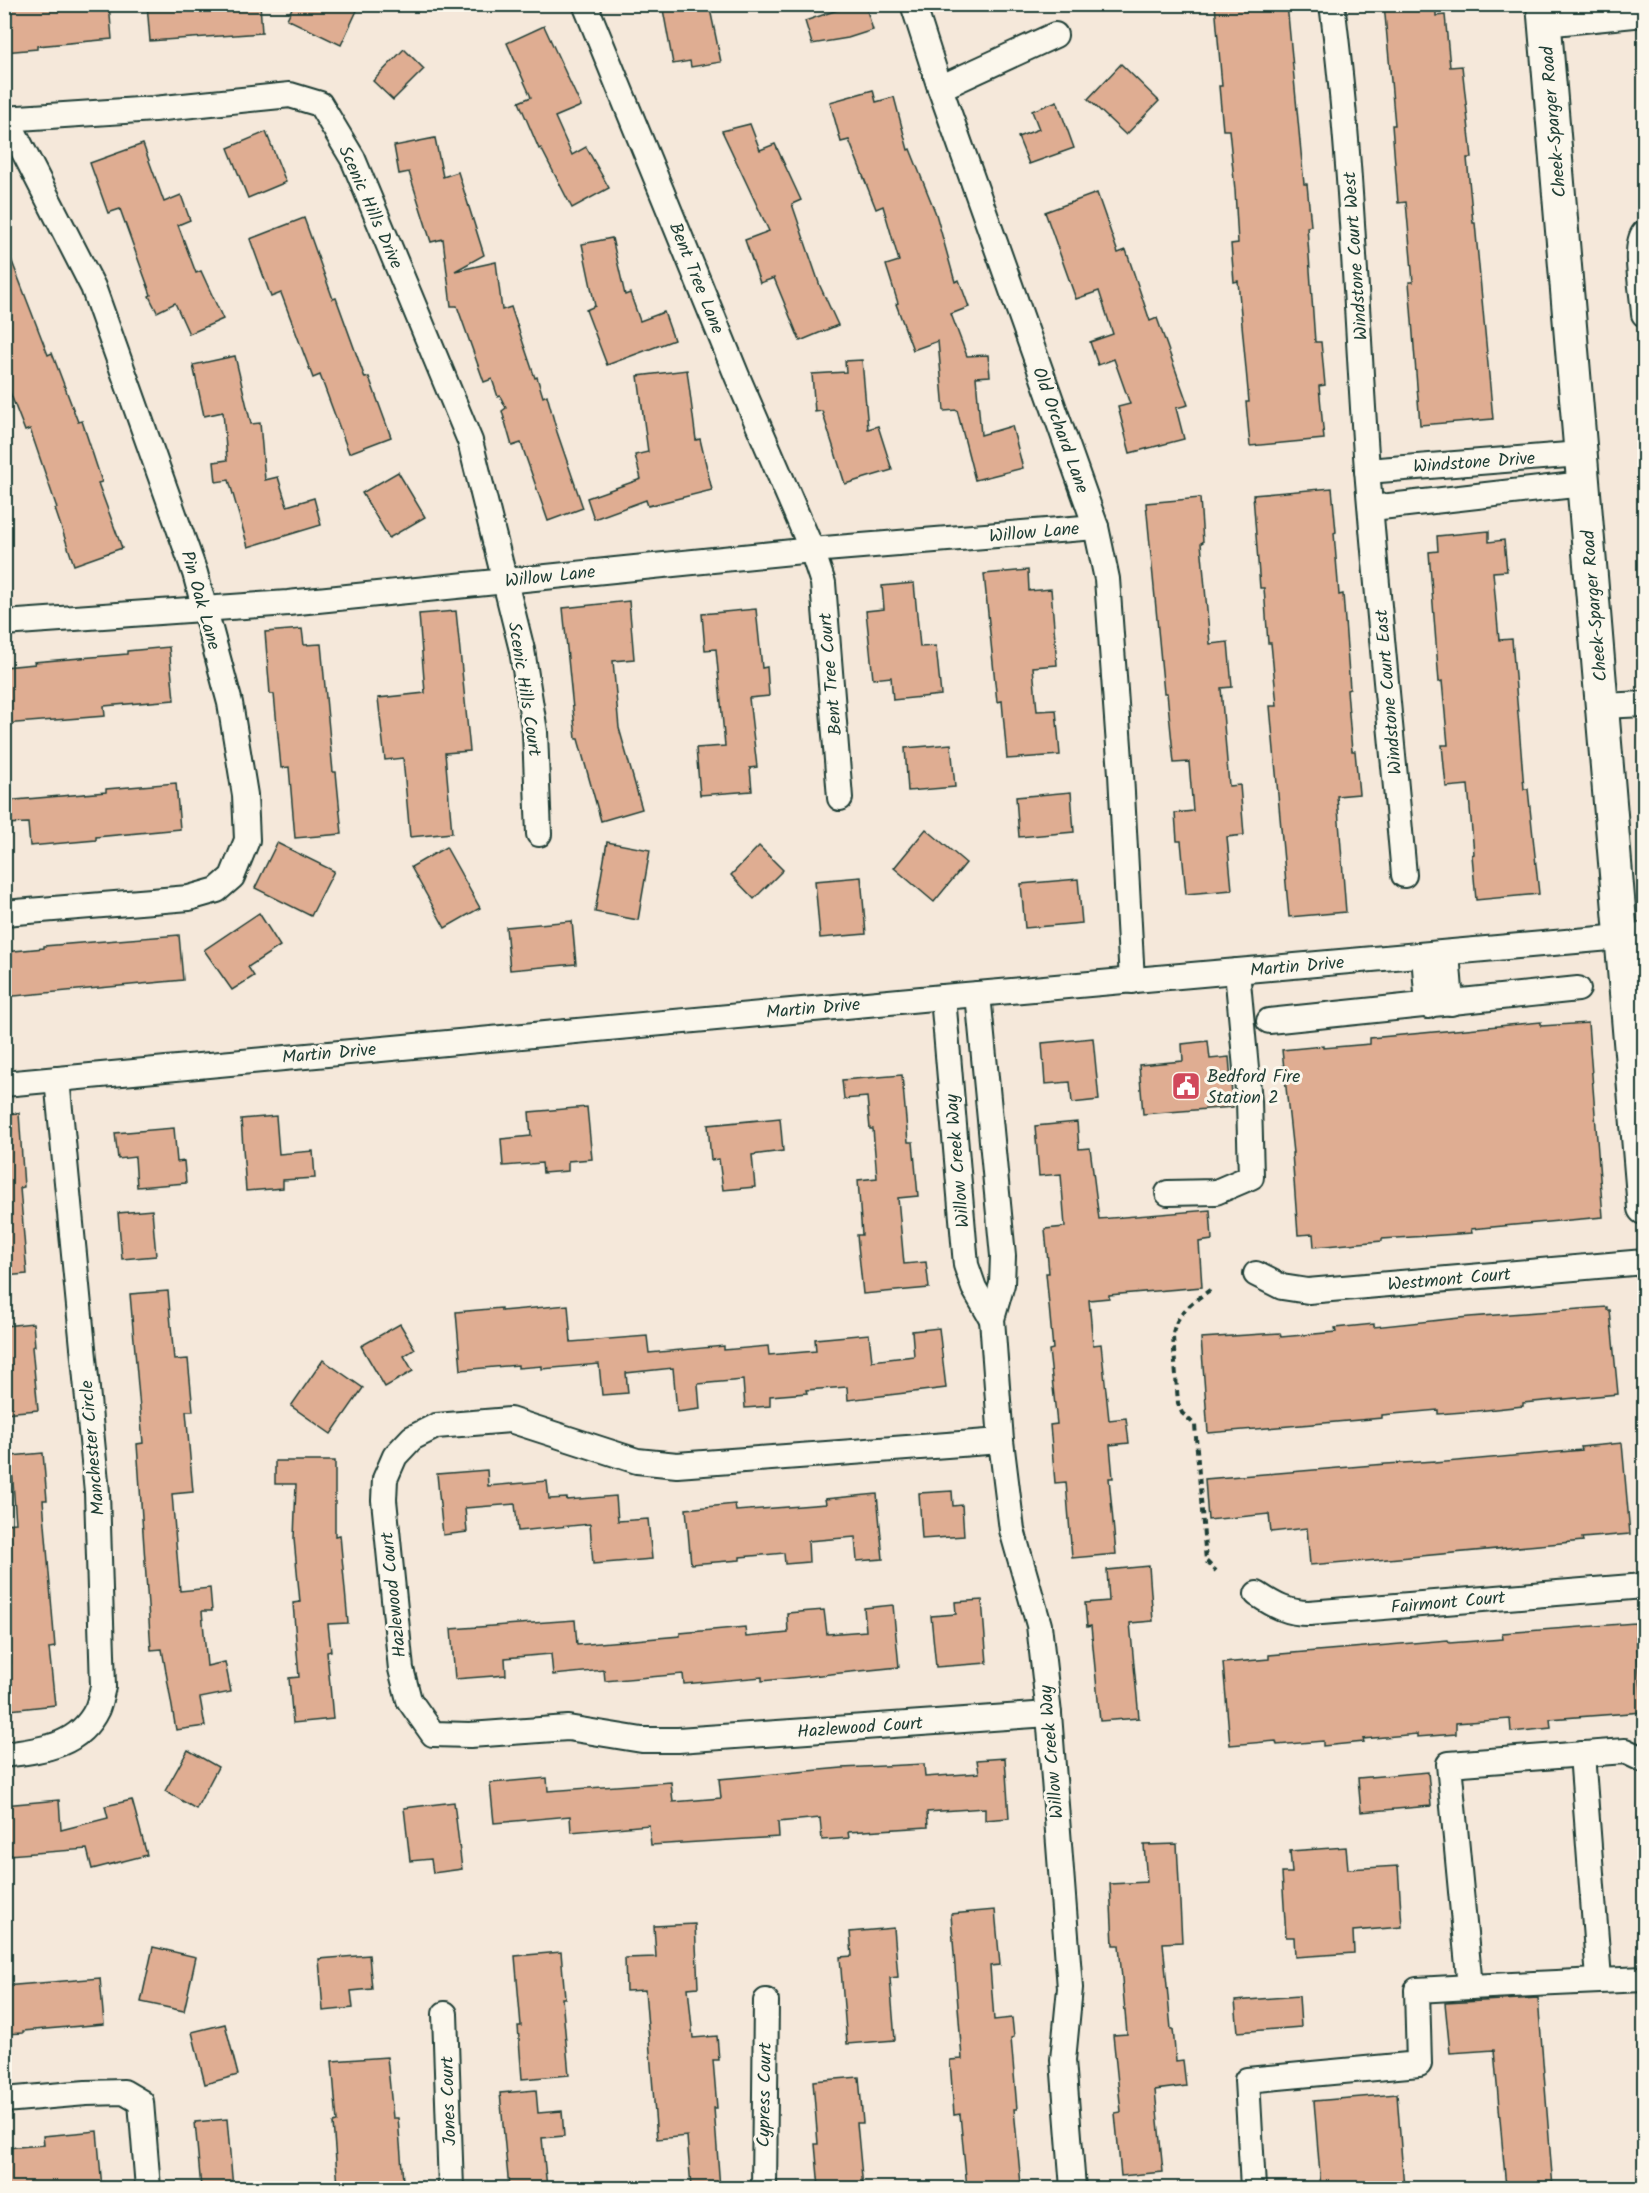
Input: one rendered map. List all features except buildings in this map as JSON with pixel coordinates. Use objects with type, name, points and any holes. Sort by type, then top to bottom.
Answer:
[{"type":"main road","name":"Cheek-Sparger Road","points":[[1544,14],[1603,706],[1634,936],[1644,1208]]},
{"type":"street","name":"Bent Tree Lane","points":[[585,4],[737,376],[812,550]]},
{"type":"street","name":"Old Orchard Lane","points":[[913,4],[940,88],[1096,526],[1107,579],[1121,774],[1132,981]]},
{"type":"street","name":"Windstone Court West","points":[[1332,4],[1341,77],[1353,219],[1372,508]]},
{"type":"street","points":[[1544,14],[1644,14]]},
{"type":"street","points":[[940,88],[1054,35]]},
{"type":"street","name":"Scenic Hills Drive","points":[[6,119],[154,109],[290,95],[320,104],[353,159],[470,441],[505,580]]},
{"type":"street","name":"Pin Oak Lane","points":[[4,913],[189,897],[217,890],[232,877],[247,840],[245,795],[230,704],[195,573],[93,286],[6,119]]},
{"type":"street","points":[[1644,232],[1639,249],[1644,314]]},
{"type":"street","name":"Windstone Drive","points":[[1368,471],[1581,469]]},
{"type":"street","name":"Windstone Drive","points":[[1372,508],[1581,469]]},
{"type":"street","name":"Windstone Court East","points":[[1372,508],[1404,875]]},
{"type":"street","name":"Willow Lane","points":[[4,623],[288,603],[812,550],[1096,526]]},
{"type":"street","name":"Bent Tree Court","points":[[812,550],[823,583],[840,798]]},
{"type":"street","name":"Scenic Hills Court","points":[[505,580],[522,650],[535,732],[539,834]]},
{"type":"street","points":[[1603,706],[1644,704]]},
{"type":"street","name":"Martin Drive","points":[[4,1084],[1634,936]]},
{"type":"street","points":[[1436,954],[1439,1004]]},
{"type":"street","points":[[1168,1193],[1216,1192],[1251,1177],[1249,1101],[1237,971]]},
{"type":"street","points":[[1269,1021],[1578,989]]},
{"type":"street","name":"Willow Creek Way","points":[[978,994],[1003,1256],[1002,1284],[992,1319],[1001,1441],[1012,1530],[1040,1625],[1049,1713],[1070,1988],[1063,2060],[1073,2188]]},
{"type":"street","name":"Willow Creek Way","points":[[943,997],[966,1265],[974,1288],[992,1319]]},
{"type":"street","name":"Manchester Circle","points":[[4,1755],[47,1749],[64,1742],[86,1726],[97,1708],[103,1687],[97,1492],[57,1079]]},
{"type":"street","name":"Westmont Court","points":[[1256,1274],[1282,1287],[1308,1291],[1644,1262]]},
{"type":"street","name":"Hazlewood Court","points":[[1001,1441],[677,1465],[636,1461],[510,1420],[436,1426],[412,1438],[395,1456],[385,1479],[384,1500],[401,1669],[409,1700],[433,1734],[471,1735],[568,1728],[642,1740],[678,1740],[1049,1713]]},
{"type":"street","name":"Fairmont Court","points":[[1257,1594],[1280,1609],[1309,1612],[1644,1586]]},
{"type":"street","points":[[1470,1987],[1449,1764],[1625,1751],[1644,1760]]},
{"type":"street","points":[[1582,1755],[1599,1979]]},
{"type":"street","points":[[1253,2188],[1247,2080],[1419,2064],[1417,1990],[1599,1979],[1644,1979]]},
{"type":"street","name":"Cypress Court","points":[[764,2188],[766,2001]]},
{"type":"street","name":"Jones Court","points":[[445,2014],[451,2188]]},
{"type":"street","points":[[4,2100],[124,2092],[141,2102],[148,2188]]},
{"type":"path","points":[[1210,1290],[1193,1302],[1182,1314],[1173,1329],[1173,1337],[1178,1403],[1182,1413],[1195,1425],[1206,1561],[1216,1571]]},
{"type":"place","name":"Bedford Fire Station 2","points":[[1186,1086]]}]
